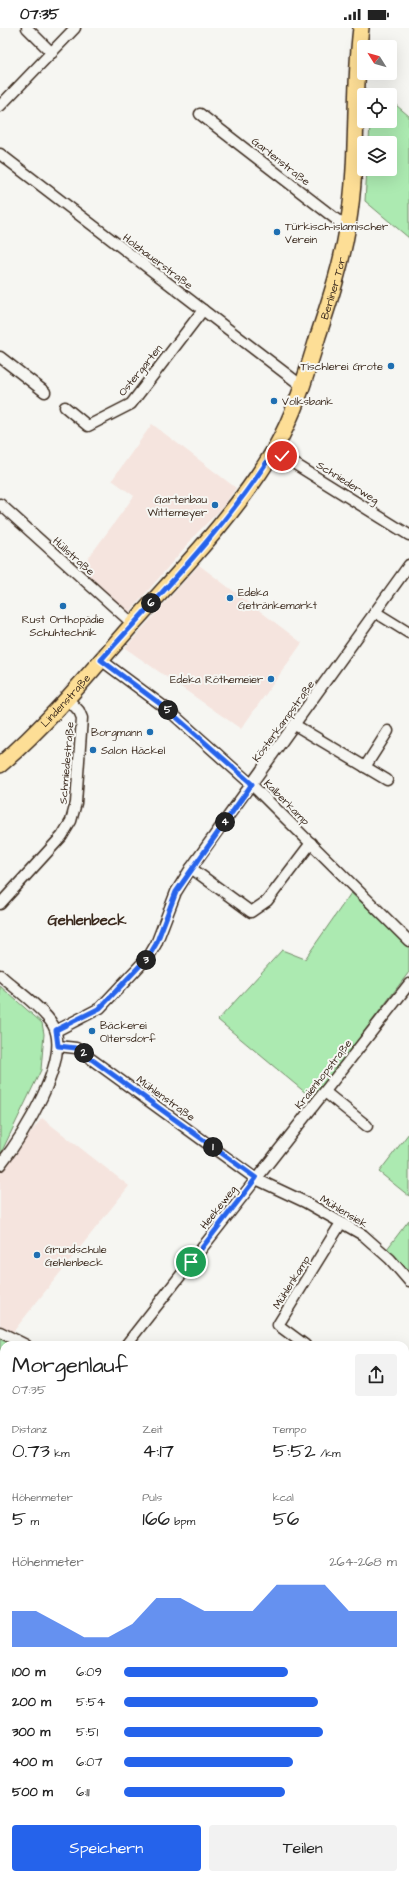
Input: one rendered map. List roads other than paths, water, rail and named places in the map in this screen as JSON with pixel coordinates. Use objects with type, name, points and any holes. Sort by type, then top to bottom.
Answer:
[{"type":"main road","name":"Berliner Tor","points":[[287,424],[302,386],[331,294],[348,224],[352,191],[361,28]]},
{"type":"main road","name":"Lindenstraße","points":[[0,765],[41,726],[67,698],[220,523],[247,490],[274,451],[287,424]]},
{"type":"street","points":[[27,28],[52,53]]},
{"type":"street","points":[[0,106],[75,28]]},
{"type":"street","name":"Gartenstraße","points":[[200,114],[337,220],[348,224]]},
{"type":"street","name":"Holzhauerstraße","points":[[0,154],[302,386]]},
{"type":"street","name":"Ostergarten","points":[[64,407],[88,426],[131,404],[203,310]]},
{"type":"street","points":[[0,356],[45,392]]},
{"type":"street","name":"Schniederweg","points":[[274,451],[409,535]]},
{"type":"street","name":"Hüllstraße","points":[[0,504],[133,624]]},
{"type":"street","name":"Kösterkampstraße","points":[[56,1030],[100,1008],[149,956],[156,944],[176,892],[191,868],[409,566]]},
{"type":"street","points":[[375,612],[409,633]]},
{"type":"street","name":"Kalberkamp","points":[[101,660],[167,709],[252,784],[409,941]]},
{"type":"street","name":"Schmiedestraße","points":[[0,904],[62,836],[71,821],[76,803],[82,718],[79,711],[67,698]]},
{"type":"street","points":[[295,725],[387,780]]},
{"type":"street","points":[[365,767],[388,731]]},
{"type":"street","points":[[191,868],[251,912],[267,901],[311,843]]},
{"type":"street","points":[[0,975],[45,1015],[56,1030],[58,1046],[49,1084],[10,1152],[0,1165]]},
{"type":"street","name":"Kraienhopstraße","points":[[256,1178],[409,984]]},
{"type":"street","name":"Mühlenstraße","points":[[58,1046],[76,1048],[256,1178]]},
{"type":"street","points":[[325,1092],[367,1126]]},
{"type":"street","name":"Mühlensiek","points":[[256,1178],[305,1202],[363,1235],[390,1259],[409,1281]]},
{"type":"street","name":"Heekeweg","points":[[129,1341],[256,1178]]},
{"type":"street","name":"Mühlenkamp","points":[[299,1341],[278,1325],[341,1223]]},
{"type":"street","points":[[0,1332],[18,1341]]},
{"type":"place","name":"Türkisch-islamischer Verein","points":[[277,232]]},
{"type":"place","name":"Tischlerei Grote","points":[[391,366]]},
{"type":"place","name":"Volksbank","points":[[274,401]]},
{"type":"place","name":"Gartenbau Wittemeyer","points":[[215,505]]},
{"type":"place","name":"Edeka Getränkemarkt","points":[[230,598]]},
{"type":"place","name":"Rust Orthopädie Schuhtechnik","points":[[63,606]]},
{"type":"place","name":"Edeka Röthemeier","points":[[271,679]]},
{"type":"place","name":"Borgmann","points":[[150,732]]},
{"type":"place","name":"Salon Häckel","points":[[93,750]]},
{"type":"place","name":"Bäckerei Oltersdorf","points":[[92,1031]]},
{"type":"place","name":"Grundschule Gehlenbeck","points":[[37,1255]]},
{"type":"district","name":"Gehlenbeck","points":[[87,920]]}]
